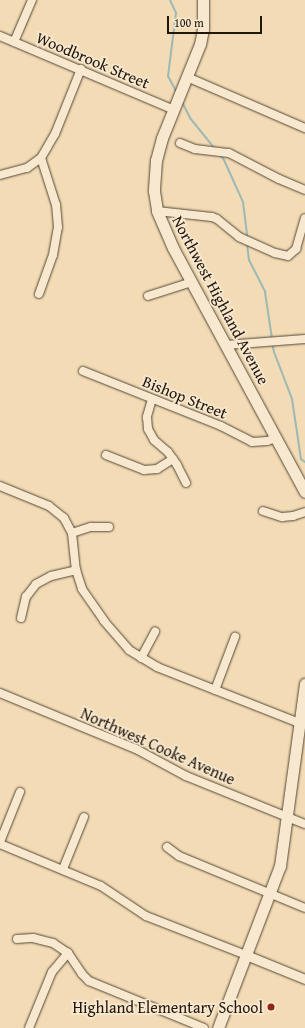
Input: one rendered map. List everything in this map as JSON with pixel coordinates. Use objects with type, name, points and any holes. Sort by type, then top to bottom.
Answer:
[{"type":"main road","name":"Northwest Highland Avenue","points":[[203,0],[202,37],[159,149],[154,169],[157,211],[166,234],[305,492]]},
{"type":"main road","points":[[218,1028],[270,893],[281,860],[305,684]]},
{"type":"street","points":[[14,42],[32,0]]},
{"type":"street","name":"Woodbrook Street","points":[[0,36],[81,69],[174,110]]},
{"type":"street","points":[[0,175],[27,168],[41,158],[55,134],[81,69]]},
{"type":"street","points":[[187,77],[305,128]]},
{"type":"street","points":[[180,143],[195,149],[229,153],[267,173],[305,190]]},
{"type":"street","points":[[38,294],[53,255],[58,227],[56,205],[41,158]]},
{"type":"street","points":[[157,211],[212,217],[218,219],[238,237],[275,253],[288,256],[296,249],[305,218]]},
{"type":"street","points":[[148,296],[192,282]]},
{"type":"street","points":[[226,345],[305,339]]},
{"type":"street","name":"Bishop Street","points":[[83,371],[237,433],[252,442],[267,442],[276,438]]},
{"type":"street","points":[[152,399],[146,417],[148,429],[154,440],[173,459],[186,483]]},
{"type":"street","points":[[106,455],[144,470],[157,468],[173,459]]},
{"type":"street","points":[[0,486],[49,506],[64,518],[72,533],[76,570],[82,589],[119,640],[141,658],[215,690],[299,723]]},
{"type":"street","points":[[263,511],[282,517],[293,516],[305,512]]},
{"type":"street","points":[[72,533],[91,527],[109,527]]},
{"type":"street","points":[[21,618],[26,597],[36,584],[51,576],[76,570]]},
{"type":"street","points":[[141,658],[155,632]]},
{"type":"street","points":[[215,690],[235,637]]},
{"type":"street","name":"Northwest Cooke Avenue","points":[[0,694],[136,749],[186,776],[305,824]]},
{"type":"street","points":[[20,792],[0,843],[102,886],[146,916],[305,979]]},
{"type":"street","points":[[63,869],[84,817]]},
{"type":"street","points":[[168,848],[179,856],[305,908]]},
{"type":"street","points":[[17,939],[45,940],[62,948],[68,953],[82,974],[96,986],[204,1028]]},
{"type":"street","points":[[28,1028],[52,972],[68,953]]},
{"type":"waterway","points":[[170,0],[176,13],[168,76],[176,91]]},
{"type":"waterway","points":[[182,102],[190,118],[215,149]]},
{"type":"waterway","points":[[220,155],[224,160],[243,202],[247,237]]},
{"type":"waterway","points":[[247,244],[249,260],[265,292],[272,339]]},
{"type":"waterway","points":[[272,343],[292,399],[301,459],[305,462]]},
{"type":"place","name":"Highland Elementary School","points":[[271,1007]]}]
